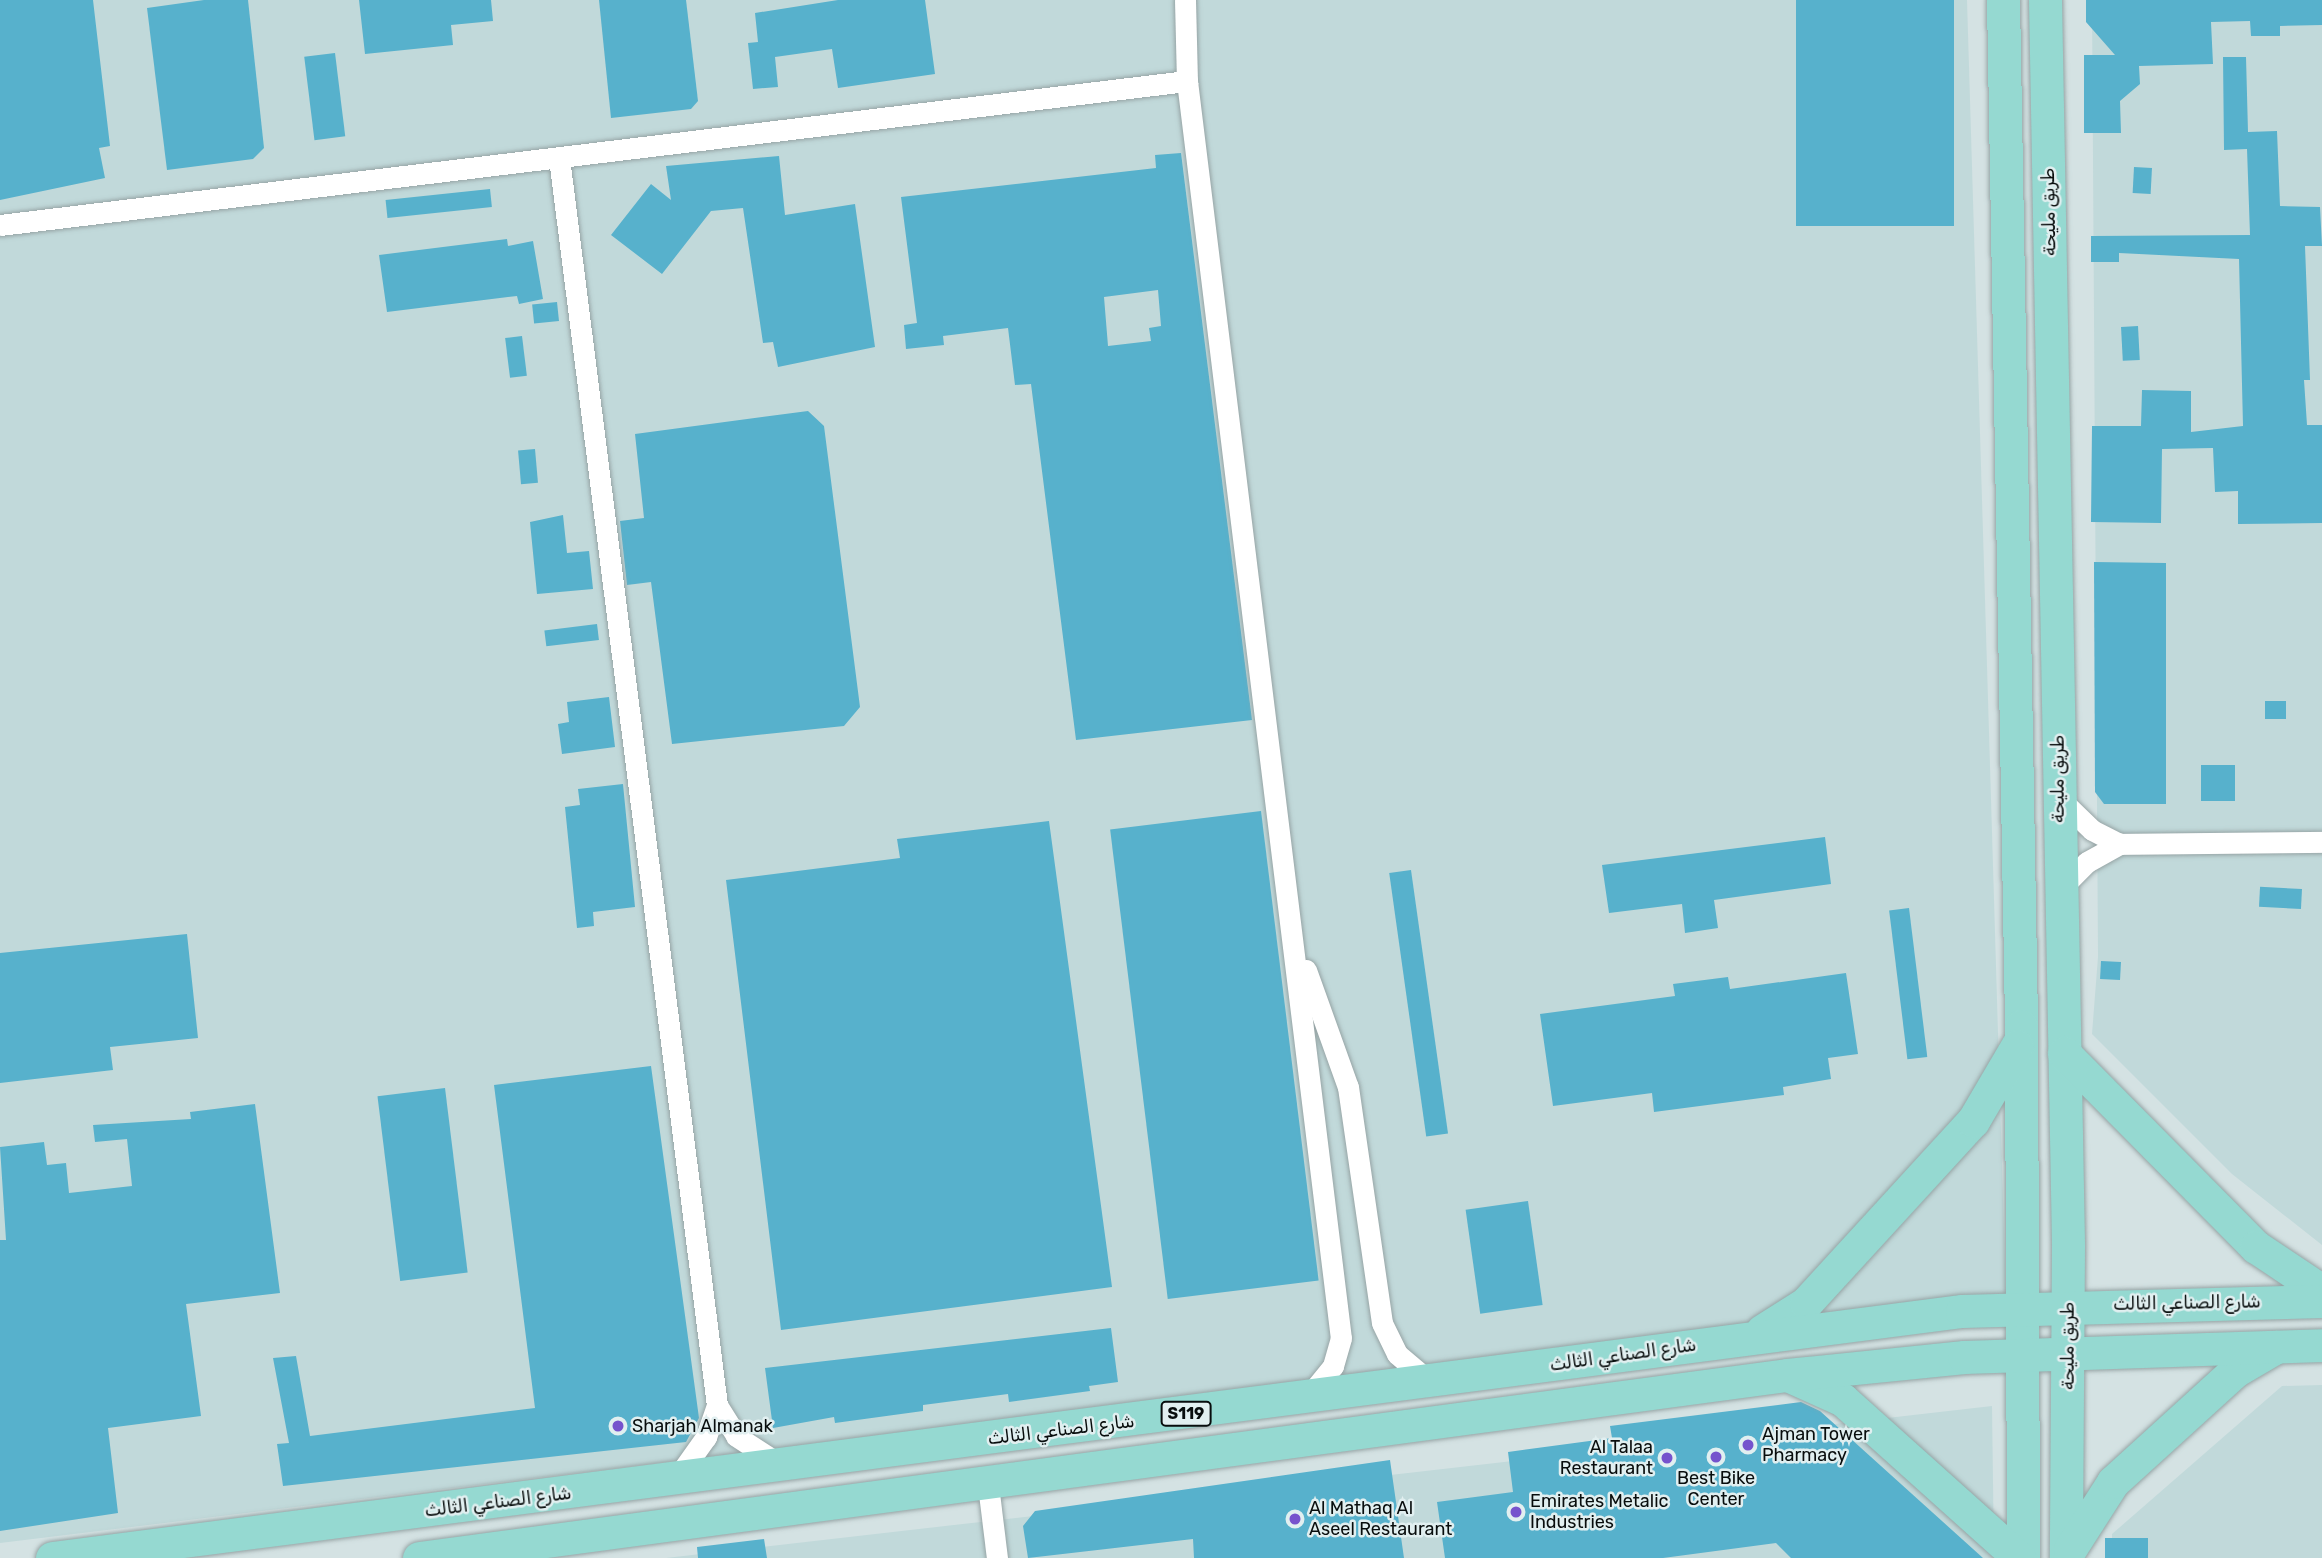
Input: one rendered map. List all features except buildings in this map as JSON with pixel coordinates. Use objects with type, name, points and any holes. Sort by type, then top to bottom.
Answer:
[{"type":"main road","points":[[2003,0],[2025,1308],[2021,1558]]},
{"type":"main road","name":"طريق مليحة","points":[[2045,0],[2056,561],[2058,891],[2064,1052],[2068,1306],[2066,1558]]},
{"type":"main road","points":[[2012,528],[2024,548],[2056,561]]},
{"type":"main road","points":[[1750,1336],[1806,1303],[1973,1121],[2004,1076],[2021,1027]]},
{"type":"main road","points":[[2064,1052],[2256,1247],[2322,1291]]},
{"type":"main road","name":"شارع الصناعي الثالث","points":[[52,1558],[1432,1384],[1750,1336],[2025,1308],[2322,1301]]},
{"type":"main road","points":[[419,1558],[1180,1460],[1787,1375],[2068,1353],[2322,1345]]},
{"type":"main road","points":[[2066,1558],[2088,1512],[2113,1482],[2235,1371],[2280,1346]]},
{"type":"main road","points":[[1787,1375],[1843,1400],[2021,1558]]},
{"type":"main road","points":[[1180,1460],[1188,1441],[1263,1430],[1273,1404]]},
{"type":"street","points":[[1185,0],[1188,81],[1299,956],[1341,1338],[1333,1366],[1306,1399]]},
{"type":"street","points":[[0,225],[1188,81]]},
{"type":"street","points":[[559,158],[717,1405],[706,1437],[676,1479]]},
{"type":"street","points":[[2058,796],[2086,826],[2120,844]]},
{"type":"street","points":[[2058,891],[2087,862],[2120,844],[2322,842]]},
{"type":"street","points":[[1299,956],[1326,1012],[1348,1087],[1382,1323],[1397,1354],[1432,1384]]},
{"type":"street","points":[[717,1405],[749,1448],[781,1465]]},
{"type":"street","points":[[988,1485],[997,1558]]},
{"type":"shaded area","points":[[0,0],[1967,0],[2006,1299],[0,1543]]},
{"type":"shaded area","points":[[2092,0],[2322,0],[2322,1245],[2232,1174],[2092,1034],[2098,957]]},
{"type":"shaded area","points":[[2322,1385],[2322,1558],[2112,1558],[2112,1534],[2282,1386]]},
{"type":"shaded area","points":[[1992,1406],[1994,1558],[666,1558]]},
{"type":"place","name":"Sharjah Almanak","points":[[618,1426]]},
{"type":"place","name":"Ajman Tower Pharmacy","points":[[1748,1445]]},
{"type":"place","name":"Best Bike Center","points":[[1716,1457]]},
{"type":"place","name":"Al Talaa Restaurant","points":[[1667,1458]]},
{"type":"place","name":"Emirates Metalic Industries","points":[[1516,1512]]},
{"type":"place","name":"Al Mathaq Al Aseel Restaurant","points":[[1295,1519]]}]
